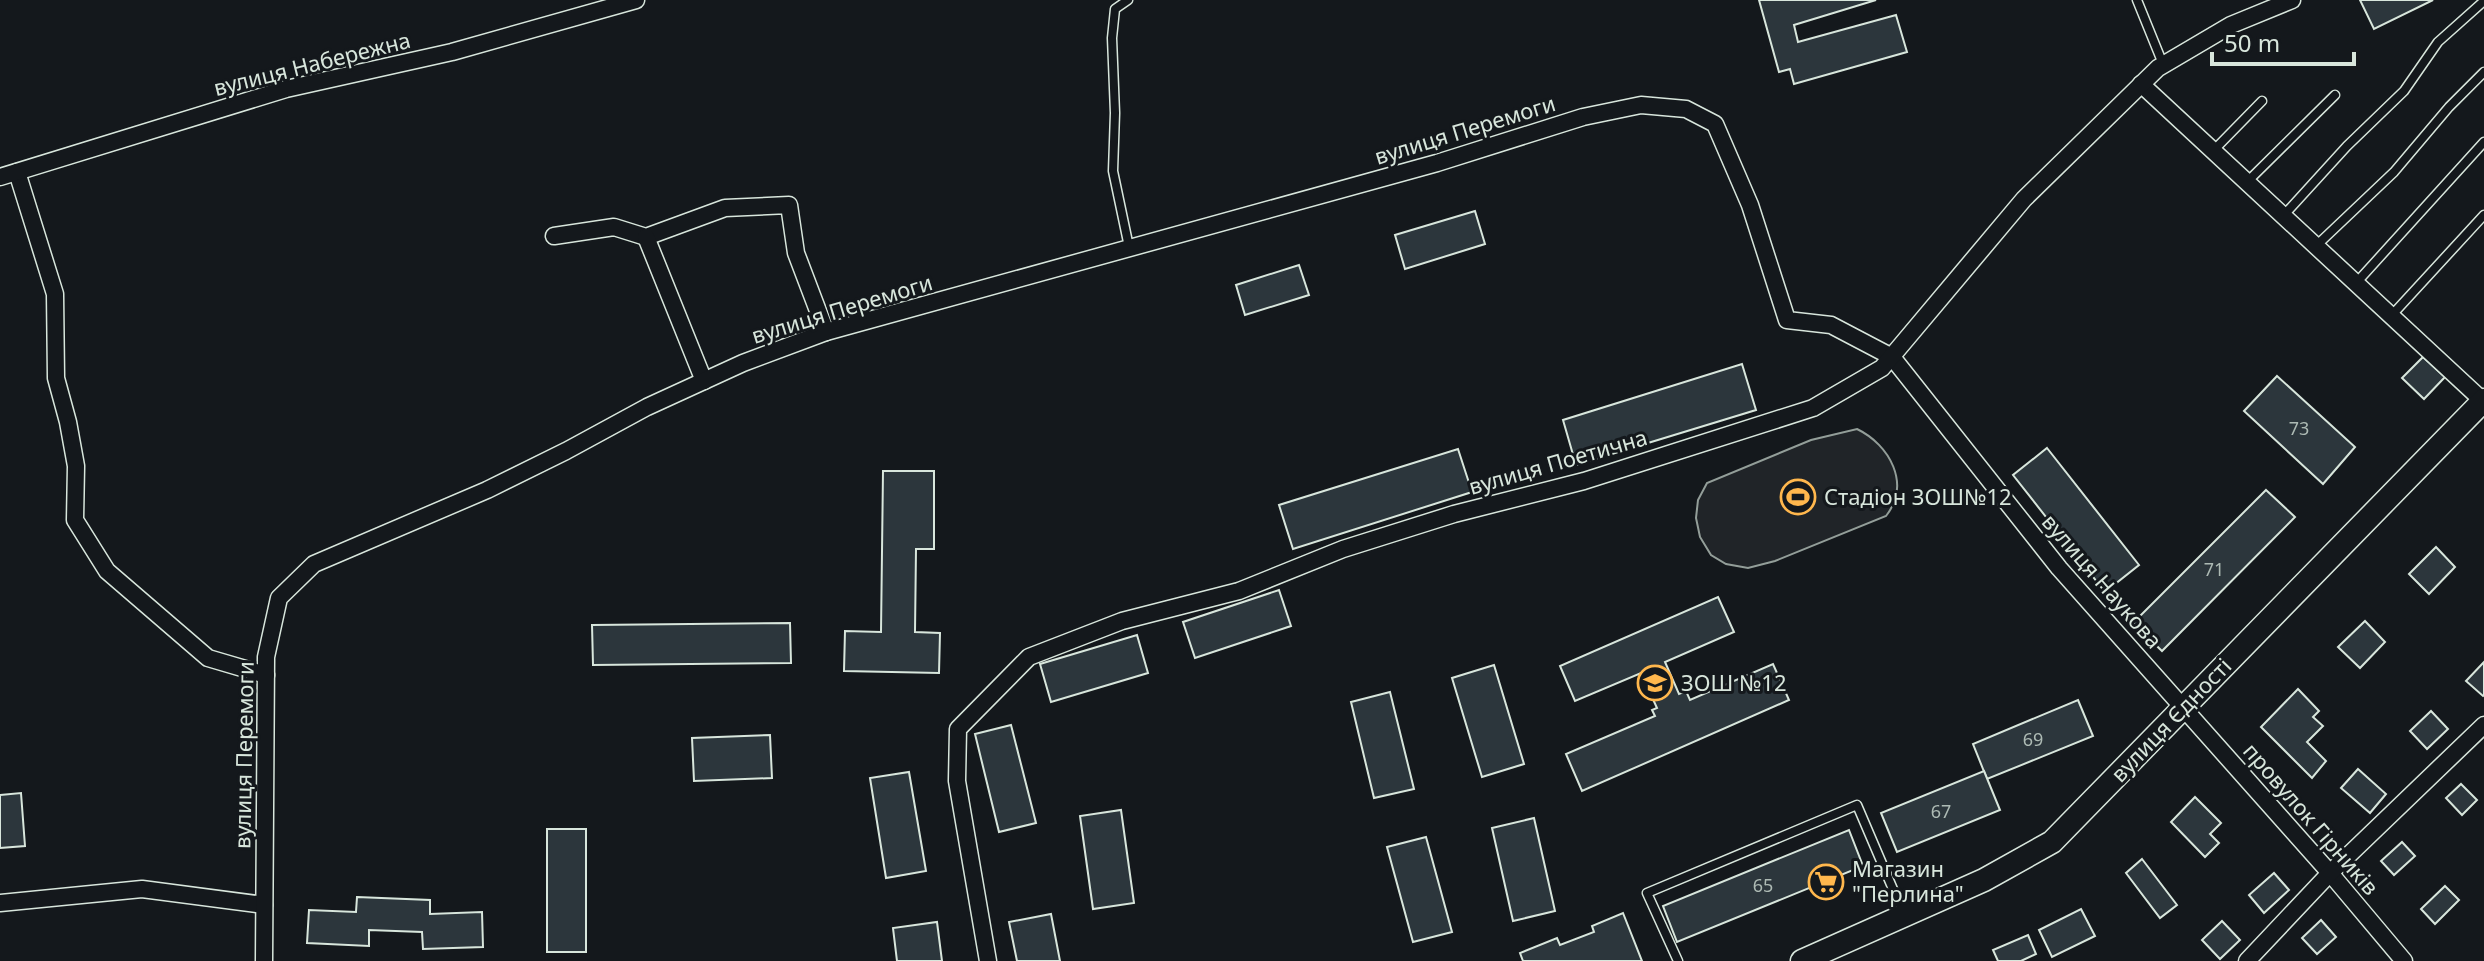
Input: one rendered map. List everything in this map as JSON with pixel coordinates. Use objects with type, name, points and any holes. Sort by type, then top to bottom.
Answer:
[{"type":"street","name":"вулиця Набережна","points":[[0,177],[286,89],[452,52],[636,0]]},
{"type":"street","name":"вулиця Поетична","points":[[988,961],[957,781],[958,729],[1029,657],[1122,621],[1239,591],[1357,544],[1454,514],[1584,481],[1813,408],[1882,368],[2024,199],[2141,84],[2164,65],[2231,25],[2292,0]]},
{"type":"street","points":[[2141,84],[2484,400]]},
{"type":"street","name":"вулиця Перемоги","points":[[264,961],[266,657],[279,598],[314,564],[487,490],[647,407],[743,363],[826,332],[1437,163],[1583,117],[1641,105],[1686,109],[1715,124]]},
{"type":"street","name":"вулиця Наукова","points":[[1715,124],[1750,205],[1787,320],[1831,325],[1892,357],[2059,568],[2184,707]]},
{"type":"street","points":[[17,172],[55,294],[56,378],[76,466],[75,520],[107,571],[208,658],[266,675]]},
{"type":"street","points":[[554,236],[614,227],[646,237],[725,208],[789,205],[796,253],[826,332]]},
{"type":"street","points":[[646,237],[704,381]]},
{"type":"street","name":"вулиця Єдності","points":[[1802,961],[1984,880],[2052,842],[2484,400]]},
{"type":"street","name":"провулок Гірників","points":[[2184,707],[2404,961]]},
{"type":"street","points":[[2247,961],[2330,873],[2484,725]]},
{"type":"street","points":[[0,903],[142,889],[264,905]]},
{"type":"lane","points":[[1128,0],[1115,9],[1112,38],[1115,113],[1113,171],[1129,247]]},
{"type":"lane","points":[[2137,0],[2164,65]]},
{"type":"lane","points":[[2284,215],[2347,146],[2404,91],[2438,42],[2484,1]]},
{"type":"lane","points":[[2317,245],[2394,172],[2449,107],[2484,72]]},
{"type":"lane","points":[[2247,182],[2335,95]]},
{"type":"lane","points":[[2213,151],[2262,101]]},
{"type":"lane","points":[[2357,282],[2484,142]]},
{"type":"lane","points":[[2392,315],[2484,215]]},
{"type":"lane","points":[[1678,961],[1647,893],[1857,805],[1904,915]]},
{"type":"shaded area","name":"Стадіон ЗОШ№12","points":[[1857,429],[1879,445],[1893,466],[1897,491],[1886,516],[1775,561],[1748,568],[1726,564],[1711,555],[1700,537],[1696,518],[1698,500],[1707,483],[1811,440]]},
{"type":"building","points":[[1759,0],[1876,0],[1794,25],[1798,42],[1896,15],[1907,52],[1794,84],[1790,69],[1779,72]]},
{"type":"building","points":[[2360,0],[2433,0],[2374,29]]},
{"type":"building","points":[[1475,211],[1485,244],[1405,269],[1395,235]]},
{"type":"building","points":[[1299,265],[1309,295],[1245,315],[1236,285]]},
{"type":"building","points":[[2423,357],[2445,377],[2424,399],[2402,378]]},
{"type":"building","points":[[1742,364],[1756,410],[1576,465],[1563,420]]},
{"type":"building","points":[[2277,376],[2355,447],[2323,484],[2244,411]]},
{"type":"building","points":[[2047,448],[2139,565],[2105,592],[2013,475]]},
{"type":"building","points":[[1458,449],[1472,492],[1293,549],[1279,505]]},
{"type":"building","points":[[883,471],[934,471],[934,549],[916,549],[915,632],[940,633],[939,673],[844,671],[845,631],[881,632]]},
{"type":"building","points":[[2266,490],[2295,517],[2162,651],[2133,623]]},
{"type":"building","points":[[2436,547],[2455,567],[2429,594],[2409,574]]},
{"type":"building","points":[[1279,590],[1291,626],[1195,658],[1183,622]]},
{"type":"building","name":"ЗОШ №12","points":[[1718,597],[1734,632],[1665,662],[1679,694],[1686,691],[1690,700],[1773,664],[1789,700],[1582,791],[1566,754],[1655,716],[1652,710],[1657,708],[1641,673],[1575,701],[1560,666]]},
{"type":"building","points":[[2365,621],[2385,642],[2360,668],[2338,647]]},
{"type":"building","points":[[790,623],[791,663],[593,665],[592,625]]},
{"type":"building","points":[[1137,635],[1148,673],[1051,702],[1040,664]]},
{"type":"building","points":[[2484,662],[2484,695],[2483,696],[2466,681]]},
{"type":"building","points":[[1494,665],[1524,764],[1482,777],[1452,678]]},
{"type":"building","points":[[2298,689],[2319,711],[2313,717],[2323,726],[2307,742],[2326,761],[2312,778],[2261,727]]},
{"type":"building","points":[[1390,692],[1414,789],[1374,798],[1351,702]]},
{"type":"building","points":[[2078,700],[2093,736],[1987,779],[1973,744]]},
{"type":"building","points":[[2431,711],[2448,729],[2427,749],[2410,731]]},
{"type":"building","points":[[1011,725],[1036,823],[999,832],[975,734]]},
{"type":"building","points":[[770,735],[772,778],[694,781],[692,738]]},
{"type":"building","points":[[2358,769],[2386,794],[2370,813],[2341,788]]},
{"type":"building","points":[[1984,771],[2000,810],[1897,852],[1881,813]]},
{"type":"building","points":[[909,772],[926,871],[886,878],[870,778]]},
{"type":"building","points":[[2461,784],[2477,800],[2462,815],[2446,798]]},
{"type":"building","points":[[21,793],[25,846],[0,848],[0,795]]},
{"type":"building","points":[[2195,797],[2221,823],[2210,834],[2219,843],[2205,857],[2171,822]]},
{"type":"building","points":[[1121,810],[1134,903],[1093,909],[1080,816]]},
{"type":"building","points":[[1534,818],[1555,911],[1513,921],[1492,828]]},
{"type":"building","points":[[547,829],[586,829],[586,952],[547,952]]},
{"type":"building","points":[[1849,830],[1863,866],[1677,942],[1663,906]]},
{"type":"building","points":[[1426,837],[1452,932],[1413,942],[1387,847]]},
{"type":"building","points":[[2402,842],[2415,856],[2394,875],[2381,861]]},
{"type":"building","points":[[2142,859],[2177,905],[2160,918],[2126,873]]},
{"type":"building","points":[[2274,873],[2289,890],[2264,913],[2249,895]]},
{"type":"building","points":[[2445,886],[2459,900],[2435,924],[2421,909]]},
{"type":"building","points":[[357,897],[430,900],[430,914],[482,912],[483,947],[423,949],[422,932],[369,930],[369,946],[307,943],[309,910],[356,912]]},
{"type":"building","points":[[2081,909],[2095,936],[2052,957],[2039,930]]},
{"type":"building","points":[[1623,913],[1642,961],[1523,961],[1520,953],[1557,938],[1560,945],[1594,932],[1592,926]]},
{"type":"building","points":[[1051,914],[1060,961],[1017,961],[1009,922]]},
{"type":"building","points":[[2321,920],[2336,937],[2317,954],[2302,938]]},
{"type":"building","points":[[2222,921],[2240,940],[2220,959],[2202,940]]},
{"type":"building","points":[[937,922],[942,961],[897,961],[893,928]]},
{"type":"building","points":[[2028,935],[2036,954],[2021,961],[1998,961],[1993,950]]},
{"type":"place","name":"Стадіон ЗОШ№12","points":[[1798,497]]},
{"type":"place","name":"ЗОШ №12","points":[[1655,683]]},
{"type":"place","name":"Магазин \"Перлина\"","points":[[1826,882]]}]
